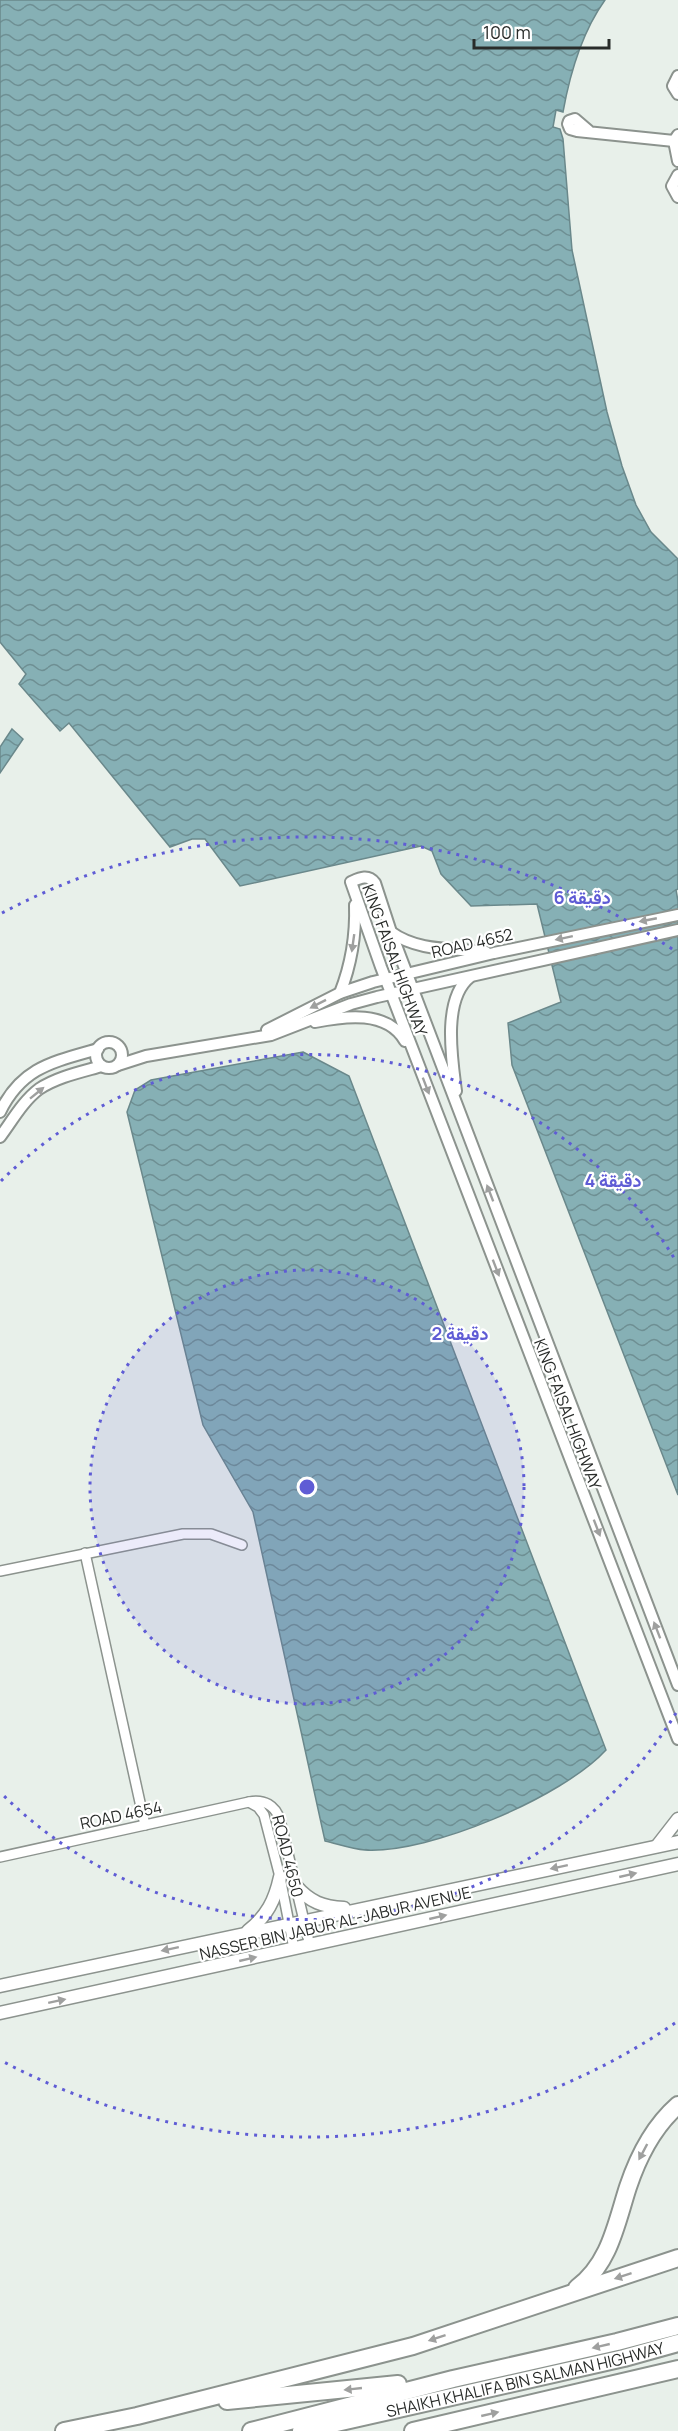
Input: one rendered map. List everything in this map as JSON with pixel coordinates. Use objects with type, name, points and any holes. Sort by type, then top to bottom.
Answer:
[{"type":"highway","points":[[559,2297],[584,2283],[602,2261],[638,2162],[658,2128],[678,2105]]},
{"type":"highway","points":[[137,2416],[413,2346],[678,2258]]},
{"type":"highway","points":[[251,2431],[453,2379],[678,2326]]},
{"type":"highway","name":"SHAIKH KHALIFA BIN SALMAN HIGHWAY","points":[[301,2431],[624,2358],[678,2343]]},
{"type":"highway","name":"SHAIKH KHALIFA BIN SALMAN HIGHWAY","points":[[413,2431],[678,2369]]},
{"type":"highway","points":[[64,2431],[137,2416],[225,2402],[453,2379]]},
{"type":"main road","points":[[657,1846],[678,1819]]},
{"type":"main road","name":"NASSER BIN JABUR AL-JABUR AVENUE","points":[[0,1986],[678,1842]]},
{"type":"main road","name":"NASSER BIN JABUR AL-JABUR AVENUE","points":[[0,2013],[678,1864]]},
{"type":"main road","points":[[656,1869],[678,1871]]},
{"type":"main road","points":[[246,1933],[270,1909],[277,1893],[280,1877]]},
{"type":"main road","points":[[296,1886],[306,1897],[319,1905],[360,1909]]},
{"type":"street","points":[[678,76],[673,86],[678,94]]},
{"type":"street","points":[[589,131],[676,138],[678,160]]},
{"type":"street","points":[[678,175],[672,186],[678,196]]},
{"type":"street","name":"KING FAISAL HIGHWAY","points":[[678,1685],[391,932],[375,884],[372,880],[363,877],[351,882],[386,980],[678,1739]]},
{"type":"street","points":[[340,993],[350,963],[356,926],[354,892]]},
{"type":"street","name":"ROAD 4652","points":[[248,1039],[340,993],[494,953],[678,915]]},
{"type":"street","name":"ROAD 4652","points":[[146,1056],[271,1035],[351,1004],[678,930]]},
{"type":"street","points":[[391,932],[410,943],[421,946],[494,953]]},
{"type":"street","points":[[457,1105],[451,1047],[452,1023],[462,983],[472,975]]},
{"type":"street","points":[[300,1025],[351,1017],[372,1018],[391,1026],[401,1035],[416,1060]]},
{"type":"street","points":[[0,1112],[19,1083],[34,1071],[98,1049],[103,1044],[111,1043],[117,1045],[122,1051],[146,1056]]},
{"type":"street","points":[[98,1049],[97,1060],[102,1066],[108,1068],[146,1056]]},
{"type":"street","points":[[118,1065],[122,1058],[122,1051]]},
{"type":"street","points":[[0,1137],[38,1090],[56,1080],[102,1066]]},
{"type":"street","points":[[0,1571],[192,1533],[222,1537],[242,1545]]},
{"type":"street","points":[[86,1553],[145,1825]]},
{"type":"street","name":"ROAD 4654","points":[[0,1857],[249,1802]]},
{"type":"street","name":"ROAD 4650","points":[[249,1802],[258,1807],[264,1815],[280,1877],[294,1949]]},
{"type":"street","name":"ROAD 4650","points":[[249,1802],[269,1804],[278,1814],[310,1946]]},
{"type":"water","points":[[0,0],[605,0],[583,39],[573,68],[563,112],[556,110],[553,127],[560,129],[563,139],[572,250],[607,412],[622,466],[636,505],[651,532],[678,559],[678,889],[676,890],[678,901],[678,1495],[512,1065],[508,1023],[561,1002],[537,904],[471,906],[441,874],[432,851],[421,846],[240,886],[205,839],[192,839],[170,847],[69,723],[60,731],[19,684],[26,674],[0,642]]},
{"type":"water","points":[[12,729],[23,739],[0,773],[0,747]]},
{"type":"water","points":[[303,1052],[349,1076],[606,1750],[586,1768],[528,1803],[458,1833],[392,1849],[365,1850],[325,1841],[253,1512],[203,1425],[127,1112],[135,1090],[151,1080]]}]
